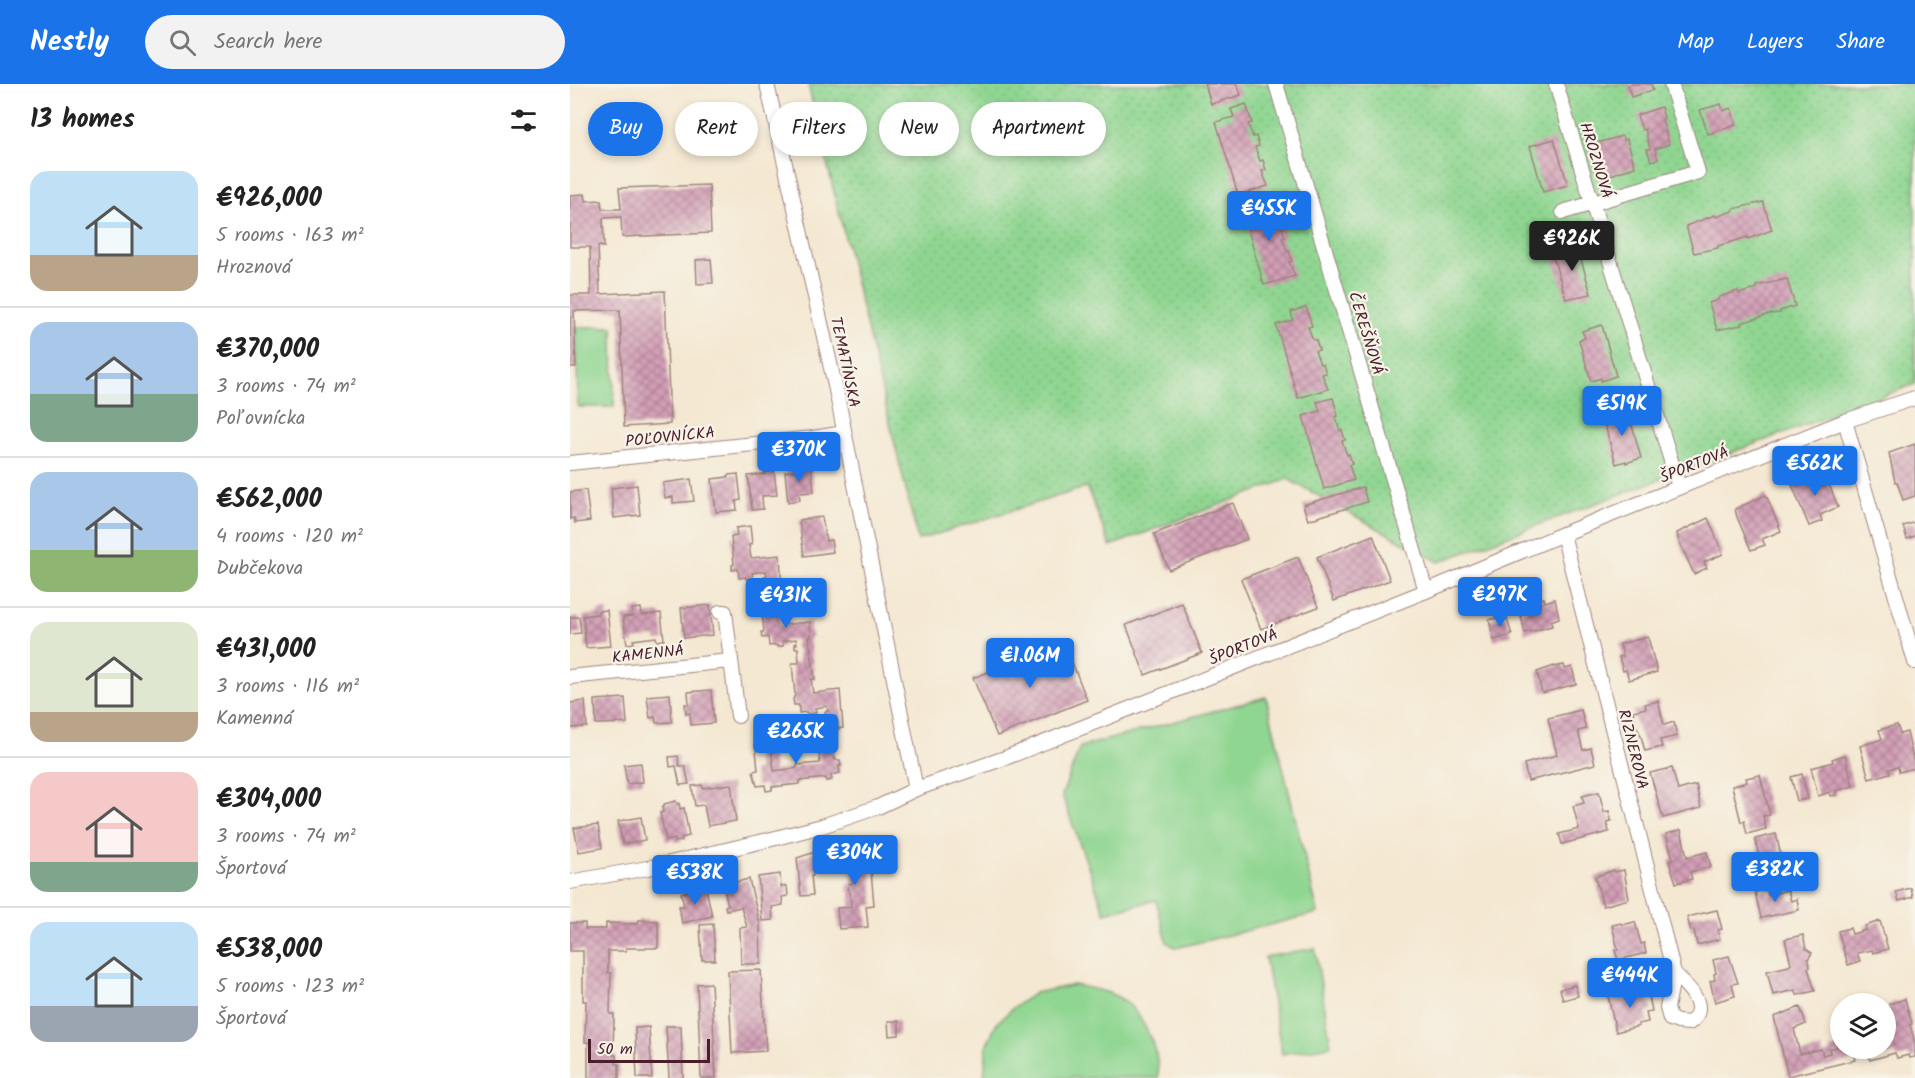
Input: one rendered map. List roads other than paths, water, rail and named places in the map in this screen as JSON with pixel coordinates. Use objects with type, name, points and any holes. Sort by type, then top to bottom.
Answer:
[{"type":"street","name":"TEMATÍNSKA","points":[[767,84],[836,390],[916,789]]},
{"type":"street","name":"ČEREŠŇOVÁ","points":[[1276,84],[1426,591]]},
{"type":"street","name":"HROZNOVÁ","points":[[1556,84],[1679,487]]},
{"type":"street","points":[[1563,212],[1698,172],[1671,84]]},
{"type":"street","name":"ŠPORTOVÁ","points":[[570,882],[653,867],[822,826],[878,807],[916,789],[1005,758],[1845,421],[1915,398]]},
{"type":"street","points":[[1845,421],[1915,662]]},
{"type":"street","name":"POĽOVNÍCKA","points":[[570,463],[844,433]]},
{"type":"street","name":"RIZNEROVA","points":[[1563,534],[1674,973]]},
{"type":"street","points":[[720,612],[725,612],[738,716]]},
{"type":"street","name":"KAMENNÁ","points":[[570,677],[730,661]]}]
